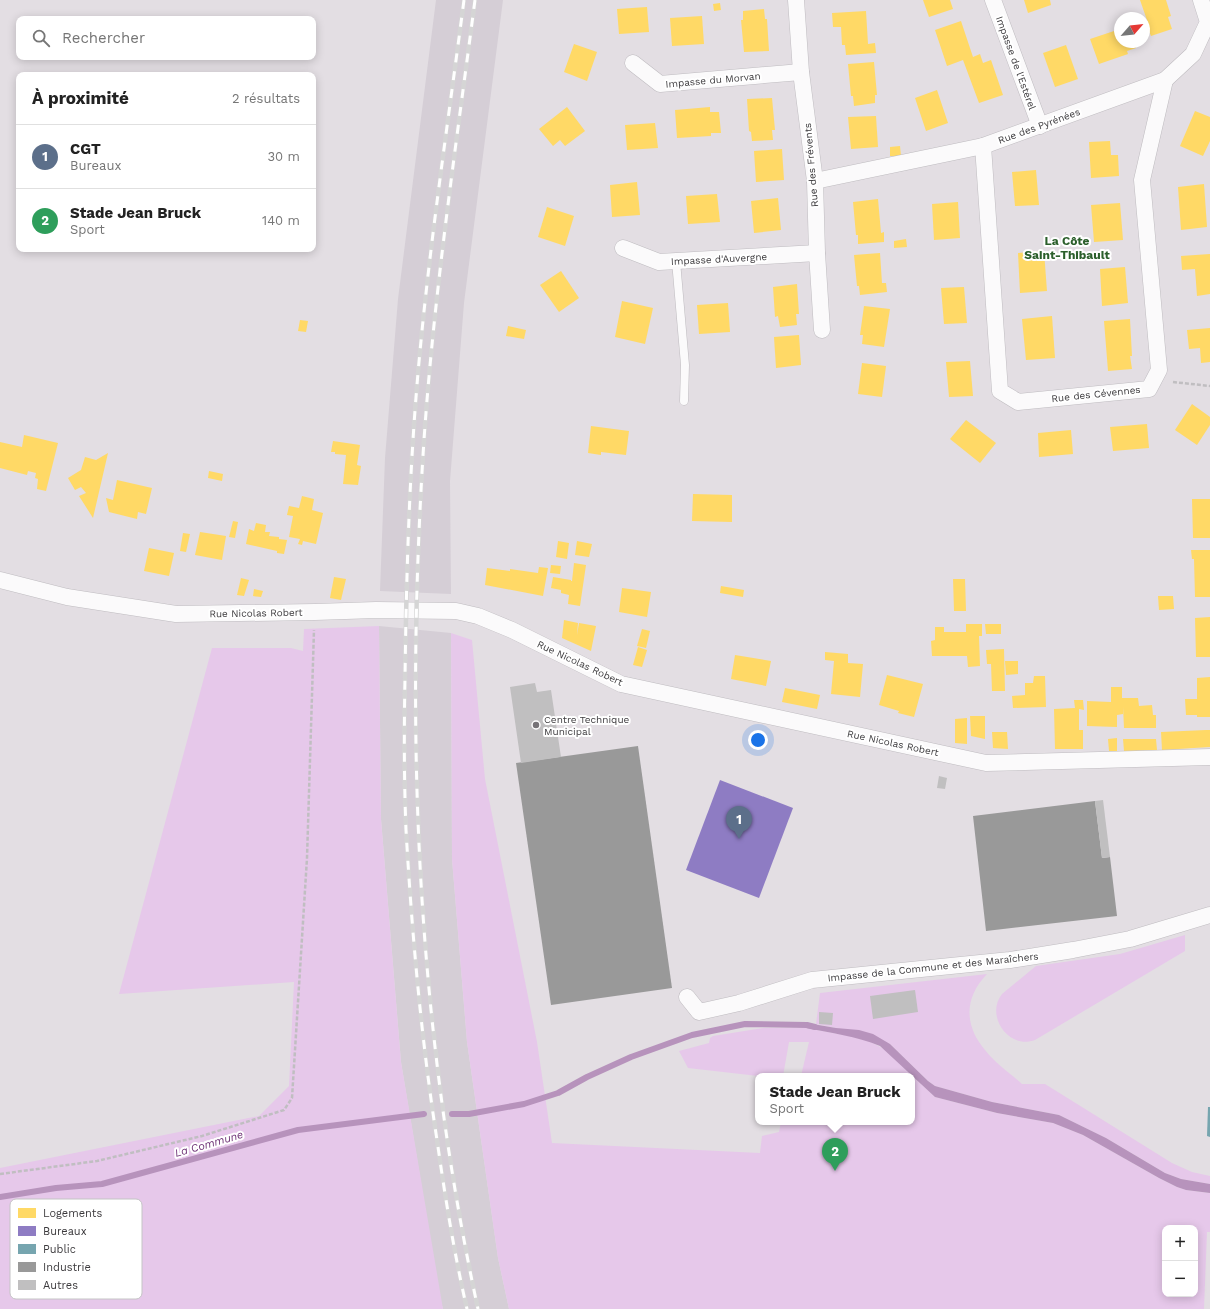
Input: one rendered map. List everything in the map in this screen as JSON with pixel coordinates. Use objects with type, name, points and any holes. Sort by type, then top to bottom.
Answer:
[{"type":"street","name":"Rue des Frévents","points":[[796,0],[801,72],[815,181],[817,253],[822,330]]},
{"type":"street","name":"Impasse de l'Estérel","points":[[993,0],[1040,126]]},
{"type":"street","name":"Rue des Pyrénées","points":[[815,181],[983,146],[1165,80],[1193,54],[1208,22],[1201,0]]},
{"type":"street","name":"Impasse du Morvan","points":[[633,63],[660,84],[801,72]]},
{"type":"street","points":[[1159,370],[1142,180],[1165,80]]},
{"type":"street","name":"Rue des Cévennes","points":[[983,146],[1000,391],[1018,402],[1149,389],[1159,370]]},
{"type":"street","name":"Impasse d'Auvergne","points":[[623,248],[659,262],[817,253]]},
{"type":"street","name":"Rue Nicolas Robert","points":[[0,580],[67,597],[176,614],[376,610],[456,611],[478,616],[512,630],[620,684],[986,763],[1210,757]]},
{"type":"street","name":"Impasse de la Commune et des Maraîchers","points":[[687,997],[699,1012],[739,1003],[812,980],[1010,960],[1073,950],[1130,939],[1210,915]]},
{"type":"lane","points":[[676,261],[685,365],[684,401]]},
{"type":"path","points":[[1159,370],[1173,382],[1210,386]]},
{"type":"path","points":[[0,1174],[97,1161],[202,1136],[284,1110],[292,1098],[307,858],[315,612]]},
{"type":"shaded area","points":[[436,0],[503,0],[464,303],[450,481],[451,594],[380,591],[385,458],[398,299]]},
{"type":"shaded area","points":[[379,626],[451,633],[452,859],[467,1042],[498,1258],[509,1309],[443,1309],[440,1298],[401,1062],[381,819]]},
{"type":"shaded area","points":[[379,626],[381,819],[401,1062],[443,1309],[0,1309],[0,1168],[259,1116],[289,1086],[294,982],[119,994],[212,648],[291,648],[303,651],[304,629]]},
{"type":"shaded area","points":[[451,633],[472,640],[485,779],[537,1042],[552,1143],[760,1153],[762,1136],[779,1132],[780,1125],[915,1125],[915,1078],[935,1097],[997,1113],[1053,1123],[1083,1135],[1177,1187],[1186,1190],[1210,1193],[1210,1232],[1207,1232],[1204,1309],[509,1309],[498,1258],[467,1042],[452,859]]},
{"type":"shaded area","points":[[1185,935],[1185,951],[1035,1040],[1025,1042],[1016,1040],[1002,1029],[996,1011],[997,1002],[1002,994],[1036,966],[1120,954]]},
{"type":"shaded area","points":[[987,974],[979,983],[974,992],[971,1002],[970,1021],[978,1041],[993,1059],[1022,1084],[1045,1084],[1172,1163],[1192,1172],[1210,1176],[1210,1184],[1181,1179],[1165,1173],[1106,1138],[1059,1115],[992,1102],[935,1086],[890,1044],[836,1028],[816,1024],[820,993]]},
{"type":"shaded area","points":[[807,1023],[859,1030],[873,1034],[890,1044],[935,1086],[992,1102],[1059,1115],[1106,1138],[1165,1173],[1181,1179],[1210,1184],[1210,1193],[1186,1190],[1177,1187],[1083,1135],[1053,1123],[997,1113],[935,1097],[915,1078],[915,1073],[909,1073],[880,1046],[853,1037],[806,1028]]},
{"type":"shaded area","points":[[763,1028],[806,1028],[869,1041],[884,1049],[910,1073],[802,1073],[809,1042],[789,1042],[784,1073],[755,1073],[755,1076],[688,1068],[679,1051],[709,1043],[710,1038],[713,1036]]},
{"type":"building: Logements","points":[[923,0],[950,0],[953,9],[929,17]]},
{"type":"building: Logements","points":[[1024,0],[1050,0],[1051,5],[1028,13]]},
{"type":"building: Logements","points":[[1140,0],[1166,0],[1171,16],[1168,17],[1172,29],[1151,36],[1150,12],[1144,12]]},
{"type":"building: Logements","points":[[720,3],[721,10],[714,11],[713,4]]},
{"type":"building: Logements","points":[[647,7],[649,32],[619,34],[617,9]]},
{"type":"building: Logements","points":[[764,9],[765,19],[767,19],[769,51],[744,52],[741,20],[743,20],[743,11]]},
{"type":"building: Logements","points":[[866,11],[868,44],[875,43],[876,53],[846,55],[845,45],[842,45],[841,27],[833,27],[832,13]]},
{"type":"building: Logements","points":[[702,16],[704,44],[672,46],[670,18]]},
{"type":"building: Logements","points":[[961,21],[973,57],[980,54],[983,63],[991,60],[1003,95],[979,103],[963,60],[947,66],[935,30]]},
{"type":"building: Logements","points":[[1114,31],[1114,48],[1136,48],[1127,51],[1128,54],[1099,64],[1090,39]]},
{"type":"building: Logements","points":[[574,44],[597,52],[587,81],[564,72]]},
{"type":"building: Logements","points":[[1066,45],[1078,79],[1055,87],[1043,53]]},
{"type":"building: Logements","points":[[874,62],[877,95],[875,95],[875,103],[854,106],[853,96],[851,96],[848,64]]},
{"type":"building: Logements","points":[[937,90],[948,123],[926,131],[915,98]]},
{"type":"building: Logements","points":[[772,98],[775,130],[772,130],[773,140],[752,141],[751,132],[749,131],[747,99]]},
{"type":"building: Logements","points":[[567,107],[585,131],[565,146],[560,140],[553,146],[539,129]]},
{"type":"building: Logements","points":[[710,107],[710,112],[719,112],[721,133],[711,133],[711,136],[677,138],[675,110]]},
{"type":"building: Logements","points":[[1195,111],[1210,117],[1210,141],[1203,156],[1180,146]]},
{"type":"building: Logements","points":[[876,116],[878,147],[851,149],[848,117]]},
{"type":"building: Logements","points":[[655,123],[658,148],[627,150],[625,125]]},
{"type":"building: Logements","points":[[1110,141],[1111,155],[1118,155],[1119,176],[1091,178],[1089,142]]},
{"type":"building: Logements","points":[[900,146],[901,156],[890,156],[890,147]]},
{"type":"building: Logements","points":[[782,149],[784,180],[756,182],[754,151]]},
{"type":"building: Logements","points":[[1036,170],[1039,205],[1015,206],[1012,172]]},
{"type":"building: Logements","points":[[637,182],[640,215],[612,217],[610,185]]},
{"type":"building: Logements","points":[[1204,184],[1207,227],[1181,230],[1178,187]]},
{"type":"building: Logements","points":[[717,194],[720,222],[688,224],[686,196]]},
{"type":"building: Logements","points":[[778,198],[781,230],[754,233],[751,201]]},
{"type":"building: Logements","points":[[878,199],[881,233],[884,232],[884,242],[858,244],[853,202]]},
{"type":"building: Logements","points":[[958,202],[960,238],[934,240],[932,204]]},
{"type":"building: Logements","points":[[1120,203],[1123,240],[1094,242],[1091,205]]},
{"type":"building: Logements","points":[[547,207],[574,216],[565,246],[538,237]]},
{"type":"building: Logements","points":[[906,239],[907,247],[894,248],[894,241]]},
{"type":"building: Logements","points":[[1044,251],[1047,291],[1020,293],[1018,253]]},
{"type":"building: Logements","points":[[880,253],[882,283],[886,283],[887,292],[860,295],[859,286],[857,286],[854,255]]},
{"type":"building: Logements","points":[[1210,254],[1210,294],[1197,296],[1195,269],[1182,270],[1181,256]]},
{"type":"building: Logements","points":[[1125,267],[1128,303],[1102,306],[1100,269]]},
{"type":"building: Logements","points":[[561,271],[579,298],[559,312],[540,285]]},
{"type":"building: Logements","points":[[797,284],[799,314],[796,314],[797,325],[780,327],[778,316],[775,317],[773,287]]},
{"type":"building: Logements","points":[[964,287],[967,323],[944,324],[941,288]]},
{"type":"building: Logements","points":[[622,301],[653,308],[645,344],[615,337]]},
{"type":"building: Logements","points":[[728,303],[730,332],[699,334],[697,305]]},
{"type":"building: Logements","points":[[864,306],[890,309],[884,347],[862,344],[863,335],[860,335]]},
{"type":"building: Logements","points":[[1052,316],[1055,358],[1026,360],[1022,319]]},
{"type":"building: Logements","points":[[1130,319],[1132,356],[1130,356],[1132,369],[1108,371],[1104,321]]},
{"type":"building: Logements","points":[[300,320],[308,321],[306,332],[298,331]]},
{"type":"building: Logements","points":[[508,326],[526,330],[524,339],[506,336]]},
{"type":"building: Logements","points":[[1210,328],[1210,362],[1201,363],[1200,348],[1189,349],[1187,330]]},
{"type":"building: Logements","points":[[799,335],[801,365],[776,368],[774,337]]},
{"type":"building: Logements","points":[[970,361],[973,396],[949,397],[946,362]]},
{"type":"building: Logements","points":[[862,363],[886,366],[882,397],[858,394]]},
{"type":"building: Logements","points":[[1192,404],[1210,417],[1210,425],[1197,445],[1175,430]]},
{"type":"building: Logements","points":[[966,420],[996,443],[980,463],[950,439]]},
{"type":"building: Logements","points":[[1147,424],[1149,448],[1113,451],[1110,427]]},
{"type":"building: Logements","points":[[591,426],[629,431],[626,455],[601,452],[601,455],[588,453]]},
{"type":"building: Logements","points":[[1071,430],[1073,454],[1039,457],[1038,433]]},
{"type":"building: Logements","points":[[24,435],[58,443],[46,491],[37,489],[38,479],[35,478],[36,473],[28,471],[27,475],[0,468],[0,442],[22,447]]},
{"type":"building: Logements","points":[[333,441],[360,445],[357,465],[361,466],[358,485],[343,484],[346,455],[331,452]]},
{"type":"building: Logements","points":[[108,453],[93,518],[79,496],[86,493],[81,487],[75,490],[68,478],[81,470],[85,457],[96,460]]},
{"type":"building: Logements","points":[[209,471],[223,474],[222,481],[208,478]]},
{"type":"building: Logements","points":[[117,480],[152,488],[146,514],[138,512],[137,519],[109,512],[106,498],[113,500]]},
{"type":"building: Logements","points":[[693,494],[732,495],[732,522],[692,521]]},
{"type":"building: Logements","points":[[302,496],[314,499],[312,510],[323,513],[316,544],[303,541],[302,545],[298,544],[300,539],[289,537],[293,516],[287,515],[289,506],[299,508]]},
{"type":"building: Logements","points":[[1192,499],[1210,499],[1210,538],[1193,538]]},
{"type":"building: Logements","points":[[233,521],[238,522],[235,538],[229,537]]},
{"type":"building: Logements","points":[[256,523],[266,525],[265,532],[270,532],[269,536],[287,540],[284,554],[246,544],[249,529],[254,531]]},
{"type":"building: Logements","points":[[200,532],[226,536],[222,560],[195,555]]},
{"type":"building: Logements","points":[[183,533],[190,534],[186,552],[180,551]]},
{"type":"building: Logements","points":[[558,541],[569,543],[567,559],[556,557]]},
{"type":"building: Logements","points":[[577,541],[592,544],[589,557],[575,555]]},
{"type":"building: Logements","points":[[149,548],[174,553],[169,576],[144,571]]},
{"type":"building: Logements","points":[[1191,550],[1210,550],[1210,597],[1195,597],[1194,559],[1192,559]]},
{"type":"building: Logements","points":[[574,563],[586,565],[580,606],[568,604],[569,595],[561,593],[561,590],[551,588],[553,577],[572,581]]},
{"type":"building: Logements","points":[[551,565],[561,566],[560,574],[550,573]]},
{"type":"building: Logements","points":[[539,567],[548,568],[543,596],[485,585],[487,568],[510,571],[510,569],[538,573]]},
{"type":"building: Logements","points":[[334,577],[346,579],[341,600],[330,598]]},
{"type":"building: Logements","points":[[241,578],[249,580],[244,596],[237,595]]},
{"type":"building: Logements","points":[[953,579],[965,579],[966,611],[954,611]]},
{"type":"building: Logements","points":[[721,586],[744,590],[743,597],[720,593]]},
{"type":"building: Logements","points":[[622,588],[651,592],[647,617],[619,612]]},
{"type":"building: Logements","points":[[254,589],[263,591],[261,597],[253,596]]},
{"type":"building: Logements","points":[[1158,596],[1173,596],[1174,609],[1159,610]]},
{"type":"building: Logements","points":[[1210,617],[1210,657],[1196,657],[1195,618]]},
{"type":"building: Logements","points":[[564,620],[578,623],[577,635],[579,623],[596,626],[591,651],[562,638]]},
{"type":"building: Logements","points":[[966,624],[982,624],[982,636],[979,636],[980,666],[968,667],[967,656],[932,656],[931,641],[935,640],[935,627],[944,627],[944,632],[966,632]]},
{"type":"building: Logements","points":[[985,624],[1001,624],[1001,634],[986,634]]},
{"type":"building: Logements","points":[[642,629],[650,631],[646,648],[637,646]]},
{"type":"building: Logements","points":[[638,647],[647,650],[642,667],[633,665]]},
{"type":"building: Logements","points":[[1004,649],[1005,691],[992,691],[991,664],[987,664],[986,650]]},
{"type":"building: Logements","points":[[825,652],[848,654],[848,663],[863,664],[860,697],[831,694],[834,661],[825,660]]},
{"type":"building: Logements","points":[[735,655],[771,661],[766,686],[731,679]]},
{"type":"building: Logements","points":[[1005,661],[1018,661],[1018,674],[1006,675]]},
{"type":"building: Logements","points":[[887,675],[923,684],[914,717],[898,713],[899,711],[879,705]]},
{"type":"building: Logements","points":[[1034,676],[1045,676],[1046,707],[1013,708],[1012,696],[1025,695],[1025,683],[1033,683]]},
{"type":"building: Logements","points":[[1210,677],[1210,717],[1186,715],[1185,699],[1197,699],[1197,678]]},
{"type":"building: Logements","points":[[1111,687],[1122,687],[1122,698],[1138,698],[1139,706],[1152,705],[1153,715],[1156,715],[1156,728],[1124,728],[1123,707],[1123,714],[1117,715],[1117,727],[1087,726],[1087,701],[1111,702]]},
{"type":"building: Logements","points":[[785,688],[820,695],[817,709],[782,702]]},
{"type":"building: Logements","points":[[1074,700],[1083,700],[1084,710],[1079,709],[1079,730],[1083,730],[1083,749],[1055,749],[1054,709],[1075,708]]},
{"type":"building: Logements","points":[[970,716],[985,716],[985,739],[971,736]]},
{"type":"building: Logements","points":[[967,718],[967,744],[955,743],[955,719]]},
{"type":"building: Logements","points":[[1210,730],[1210,747],[1162,750],[1161,732]]},
{"type":"building: Logements","points":[[992,732],[1007,732],[1008,749],[993,748]]},
{"type":"building: Logements","points":[[1117,738],[1117,751],[1109,751],[1108,739]]},
{"type":"building: Logements","points":[[1123,739],[1156,739],[1157,750],[1124,751]]},
{"type":"building: Bureaux","points":[[720,780],[793,808],[759,898],[686,870]]},
{"type":"building: Public","points":[[1208,1107],[1210,1107],[1210,1137],[1207,1136]]},
{"type":"building: Industrie","points":[[638,746],[672,988],[551,1005],[516,763]]},
{"type":"building: Industrie","points":[[1095,801],[1102,858],[1110,857],[1117,916],[986,931],[973,816]]},
{"type":"building: Autres","name":"Centre Technique Municipal","points":[[535,683],[537,692],[551,690],[561,757],[521,763],[510,687]]},
{"type":"building: Autres","points":[[939,776],[947,778],[945,789],[937,788]]},
{"type":"building: Autres","points":[[1103,800],[1110,857],[1102,858],[1095,801]]},
{"type":"building: Autres","points":[[915,990],[918,1012],[873,1019],[870,996]]},
{"type":"building: Autres","points":[[819,1012],[833,1013],[832,1025],[819,1024]]},
{"type":"waterway","points":[[452,1114],[469,1114],[524,1104],[558,1093],[587,1077],[631,1057],[692,1035],[745,1024],[807,1025],[815,1027]]},
{"type":"waterway","name":"La Commune","points":[[0,1197],[56,1188],[102,1184],[298,1130],[424,1114]]},
{"type":"railway","points":[[464,0],[428,275],[417,385],[411,470],[405,648],[404,754],[408,869],[422,1024],[431,1101],[447,1203],[467,1309]]},
{"type":"railway","points":[[475,0],[446,220],[428,385],[418,549],[416,767],[421,876],[429,985],[441,1094],[457,1202],[478,1309]]},
{"type":"place","name":"Centre Technique Municipal","points":[[536,725]]},
{"type":"place","name":"CGT","points":[[739,839]]},
{"type":"place","name":"Stade Jean Bruck","points":[[835,1171]]},
{"type":"district","name":"La Côte Saint-Thibault","points":[[1067,248]]}]
